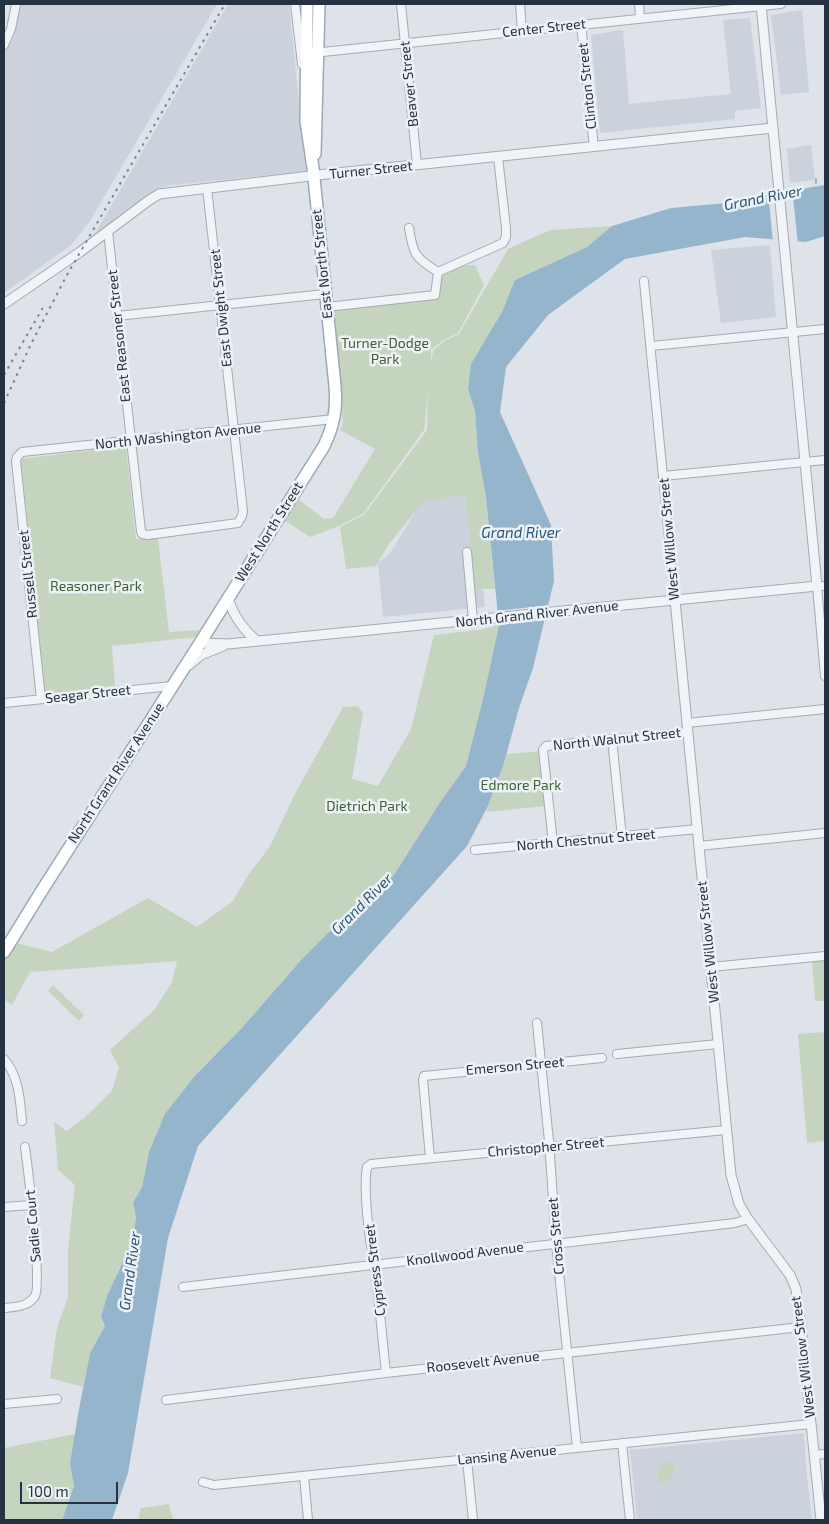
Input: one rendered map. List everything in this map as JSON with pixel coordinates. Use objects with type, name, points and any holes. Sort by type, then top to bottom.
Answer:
[{"type":"main road","points":[[308,4],[314,51]]},
{"type":"main road","points":[[306,92],[314,51],[319,4]]},
{"type":"main road","name":"East North Street","points":[[313,172],[315,144],[314,51]]},
{"type":"main road","name":"East North Street","points":[[306,92],[307,136],[313,172],[336,386],[337,404],[334,419]]},
{"type":"main road","name":"West North Street","points":[[200,643],[324,446],[332,429],[334,419]]},
{"type":"main road","name":"North Grand River Avenue","points":[[4,952],[200,643]]},
{"type":"street","points":[[4,45],[11,29],[16,4]]},
{"type":"street","name":"East North Street","points":[[295,4],[306,92]]},
{"type":"street","name":"Beaver Street","points":[[401,4],[417,165]]},
{"type":"street","points":[[520,4],[522,31]]},
{"type":"street","points":[[639,4],[640,18]]},
{"type":"street","name":"Center Street","points":[[314,51],[781,4]]},
{"type":"street","points":[[761,5],[806,462],[821,586],[825,676]]},
{"type":"street","name":"Clinton Street","points":[[581,24],[594,147]]},
{"type":"street","name":"Turner Street","points":[[4,304],[160,194],[313,172],[417,165],[773,128]]},
{"type":"street","points":[[438,272],[503,243],[506,237],[506,228],[498,157]]},
{"type":"street","name":"East Dwight Street","points":[[142,534],[148,535],[234,525],[241,520],[243,511],[207,188]]},
{"type":"street","points":[[409,228],[412,248],[423,262],[438,272]]},
{"type":"street","name":"East Reasoner Street","points":[[108,231],[130,441],[142,534]]},
{"type":"street","points":[[327,307],[434,295],[438,272]]},
{"type":"street","name":"West Willow Street","points":[[644,281],[726,1130],[735,1193],[739,1204],[748,1220],[790,1275],[796,1289],[821,1520]]},
{"type":"street","points":[[117,316],[326,294]]},
{"type":"street","points":[[651,346],[825,328]]},
{"type":"street","name":"North Washington Avenue","points":[[22,452],[334,419]]},
{"type":"street","name":"Russell Street","points":[[22,452],[16,461],[42,699]]},
{"type":"street","points":[[663,476],[825,460]]},
{"type":"street","points":[[467,552],[477,619]]},
{"type":"street","name":"North Grand River Avenue","points":[[200,643],[228,644],[821,586]]},
{"type":"street","points":[[228,599],[231,609],[246,633],[257,641]]},
{"type":"street","points":[[184,669],[201,655],[228,644]]},
{"type":"street","name":"Seagar Street","points":[[4,703],[172,686]]},
{"type":"street","name":"North Walnut Street","points":[[553,843],[544,750],[546,746],[612,740],[825,709]]},
{"type":"street","points":[[612,740],[622,837]]},
{"type":"street","name":"North Chestnut Street","points":[[475,850],[698,829]]},
{"type":"street","points":[[699,846],[825,833]]},
{"type":"street","points":[[710,967],[825,956]]},
{"type":"street","name":"Cross Street","points":[[537,1023],[556,1243],[578,1448]]},
{"type":"street","points":[[616,1054],[718,1044]]},
{"type":"street","name":"Emerson Street","points":[[430,1158],[424,1076],[428,1074],[602,1058]]},
{"type":"street","points":[[4,1059],[14,1076],[18,1088],[22,1121]]},
{"type":"street","name":"Christopher Street","points":[[366,1167],[371,1164],[726,1130]]},
{"type":"street","name":"Sadie Court","points":[[4,1308],[22,1306],[30,1302],[35,1296],[38,1281],[26,1147]]},
{"type":"street","name":"Cypress Street","points":[[366,1167],[371,1253],[375,1265],[386,1373]]},
{"type":"street","points":[[4,1207],[31,1205]]},
{"type":"street","name":"Knollwood Avenue","points":[[183,1287],[735,1224],[748,1220]]},
{"type":"street","name":"Roosevelt Avenue","points":[[166,1400],[386,1373],[801,1327]]},
{"type":"street","points":[[4,1404],[57,1399]]},
{"type":"street","name":"Lansing Avenue","points":[[202,1482],[214,1485],[811,1424]]},
{"type":"street","points":[[622,1443],[630,1520]]},
{"type":"street","points":[[815,1455],[825,1454]]},
{"type":"street","points":[[467,1460],[473,1520]]},
{"type":"street","points":[[304,1476],[308,1520]]},
{"type":"shaded area","points":[[21,4],[217,4],[90,221],[71,245],[4,293],[4,52],[14,37]]},
{"type":"shaded area","points":[[228,4],[289,4],[306,171],[165,186],[154,190],[93,237]]},
{"type":"shaded area","points":[[802,10],[809,92],[781,95],[771,15]]},
{"type":"shaded area","points":[[750,18],[761,108],[735,111],[735,119],[600,133],[591,35],[623,30],[629,104],[731,94],[723,20]]},
{"type":"shaded area","points":[[811,145],[815,180],[790,183],[787,149]]},
{"type":"shaded area","points":[[770,245],[776,317],[721,323],[711,250]]},
{"type":"shaded area","points":[[473,493],[485,607],[383,617],[378,563],[391,552],[424,497]]},
{"type":"shaded area","points":[[804,1433],[812,1520],[637,1520],[630,1450]]},
{"type":"green space","name":"Turner-Dodge Park","points":[[612,226],[587,247],[515,280],[502,312],[485,342],[468,389],[475,411],[478,453],[486,497],[495,589],[472,589],[470,557],[472,551],[465,495],[424,501],[389,544],[376,566],[346,569],[340,527],[364,515],[427,430],[428,392],[424,430],[363,514],[310,537],[284,520],[298,499],[324,519],[333,518],[375,449],[340,430],[343,423],[334,309],[438,298],[442,276],[463,265],[475,265],[484,285],[458,333],[442,341],[431,350],[431,364],[433,351],[444,341],[459,334],[508,249],[550,230]]},
{"type":"green space","name":"Reasoner Park","points":[[126,446],[136,539],[158,538],[169,632],[201,630],[197,637],[112,646],[115,686],[45,694],[21,459]]},
{"type":"green space","name":"Dietrich Park","points":[[499,625],[466,766],[439,804],[394,875],[345,916],[302,959],[240,1030],[149,1152],[142,1187],[133,1201],[136,1217],[133,1240],[107,1296],[101,1317],[105,1326],[90,1353],[83,1387],[50,1378],[57,1328],[68,1297],[68,1250],[75,1185],[58,1170],[54,1121],[66,1131],[83,1119],[112,1091],[119,1067],[110,1050],[155,1009],[172,982],[177,961],[30,972],[12,1005],[4,999],[4,952],[8,945],[20,944],[52,952],[148,898],[197,927],[233,901],[247,877],[270,846],[296,792],[343,707],[358,706],[363,713],[352,779],[378,786],[411,729],[434,635],[479,630]]},
{"type":"green space","name":"Edmore Park","points":[[541,751],[546,806],[486,812],[507,754]]},
{"type":"green space","points":[[825,958],[825,1001],[815,1001],[812,959]]},
{"type":"green space","points":[[53,985],[84,1015],[79,1021],[48,991]]},
{"type":"green space","points":[[825,1032],[825,1141],[807,1143],[798,1034]]},
{"type":"green space","points":[[75,1434],[70,1463],[74,1486],[62,1520],[4,1520],[4,1448]]},
{"type":"green space","points":[[671,1461],[675,1467],[674,1475],[667,1482],[658,1482],[657,1474],[662,1465]]},
{"type":"green space","points":[[169,1504],[173,1520],[138,1520],[141,1508]]},
{"type":"water","name":"Grand River","points":[[825,185],[825,236],[806,242],[745,237],[625,259],[548,315],[506,367],[500,412],[551,525],[554,581],[533,668],[519,708],[504,763],[488,806],[467,846],[198,1146],[168,1238],[128,1473],[112,1520],[62,1520],[74,1486],[70,1463],[90,1353],[105,1326],[101,1317],[107,1296],[133,1240],[136,1217],[133,1202],[142,1187],[149,1152],[165,1114],[194,1077],[240,1030],[302,959],[345,916],[394,875],[439,804],[466,766],[499,625],[486,497],[478,453],[475,411],[468,389],[471,364],[502,312],[515,280],[587,247],[612,226],[671,208],[738,202],[759,196]]},
{"type":"pier","points":[[792,188],[798,244],[773,242],[768,192]]},
{"type":"pier","points":[[551,605],[547,620],[496,625],[495,611]]},
{"type":"railway","points":[[4,403],[31,344],[68,273],[225,4]]},
{"type":"railway","points":[[4,375],[45,304]]}]
